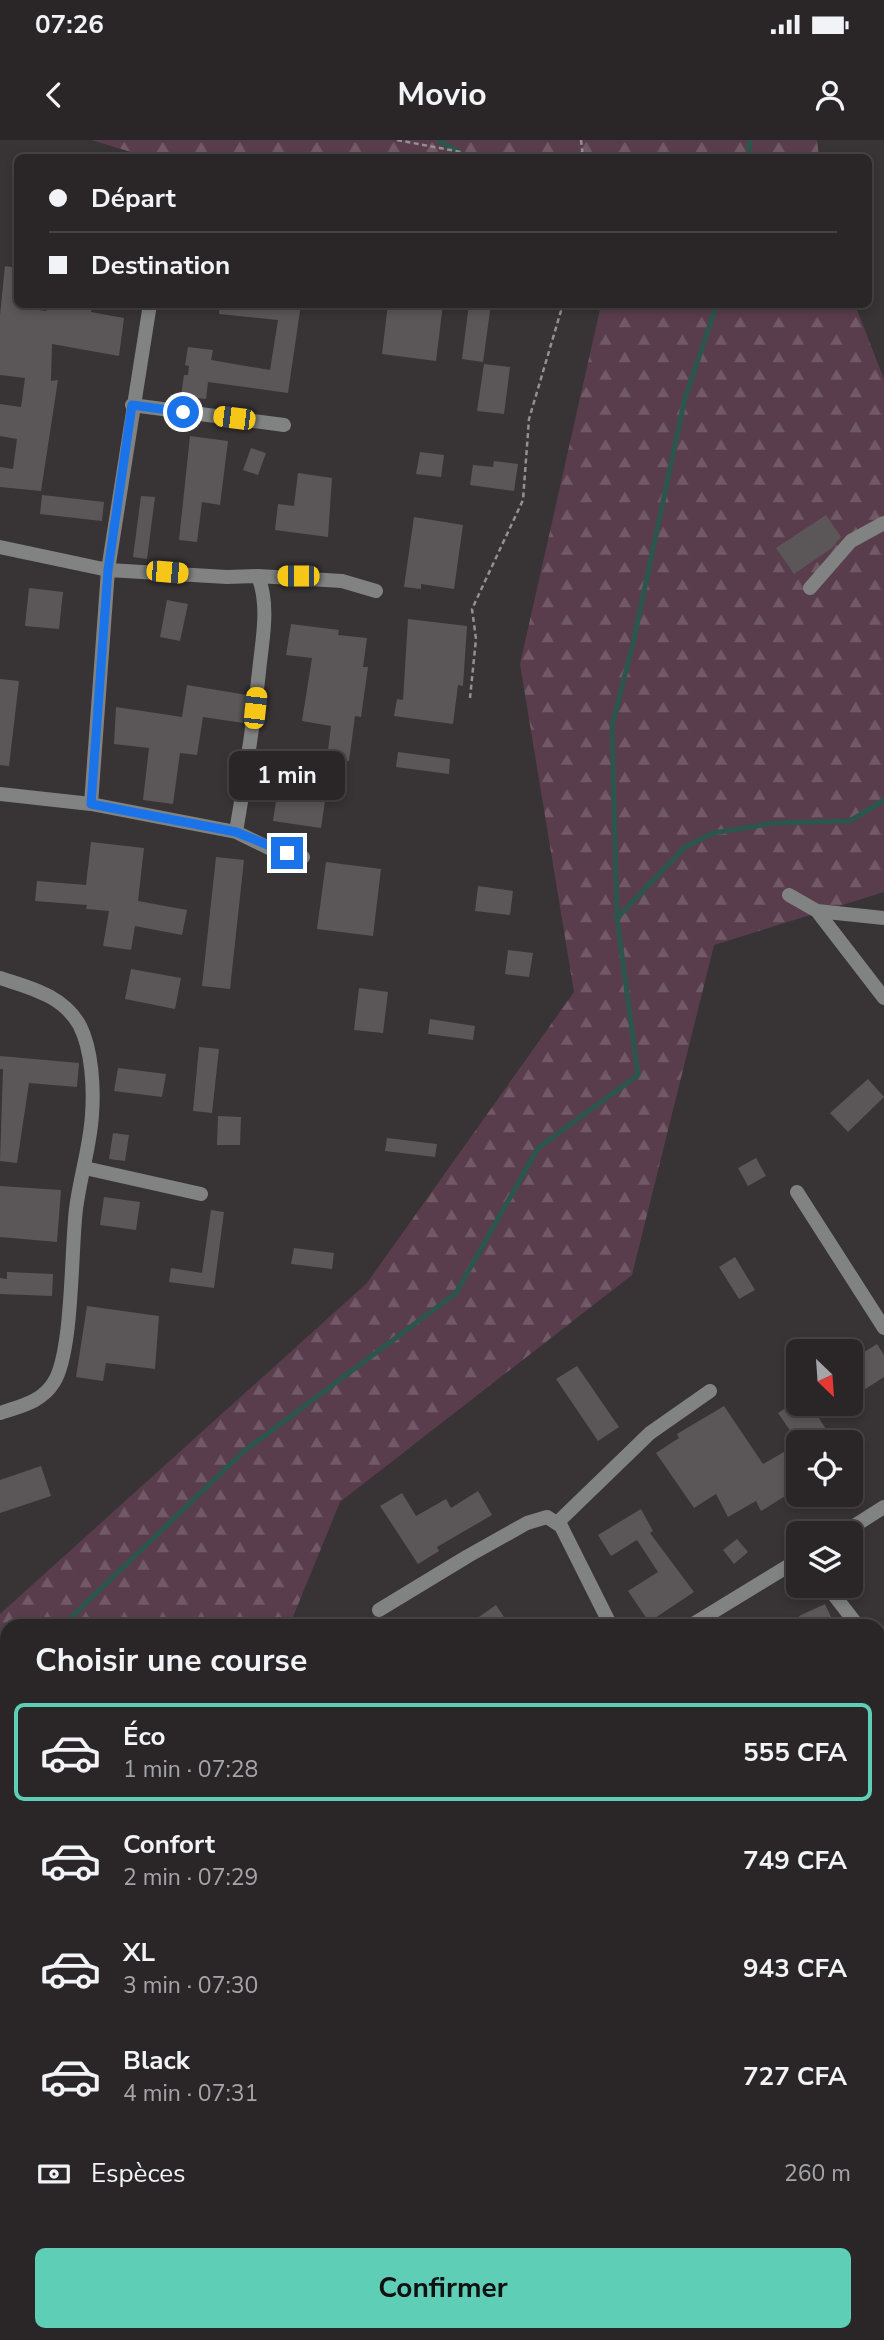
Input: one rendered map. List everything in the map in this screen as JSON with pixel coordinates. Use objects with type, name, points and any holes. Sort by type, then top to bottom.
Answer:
[{"type":"street","points":[[91,804],[108,570],[149,308]]},
{"type":"street","points":[[132,405],[284,425]]},
{"type":"street","points":[[810,588],[850,541],[884,523]]},
{"type":"street","points":[[0,547],[108,570],[342,581],[376,591]]},
{"type":"street","points":[[236,832],[253,732],[265,614],[263,590],[258,576]]},
{"type":"street","points":[[0,794],[91,804],[236,832],[271,849],[303,857]]},
{"type":"street","points":[[789,895],[817,911],[884,999]]},
{"type":"street","points":[[817,911],[884,918]]},
{"type":"street","points":[[0,978],[36,989],[63,1004],[80,1027],[90,1064],[92,1113],[74,1229],[65,1345],[55,1382],[38,1401],[0,1413]]},
{"type":"street","points":[[85,1168],[201,1194]]},
{"type":"street","points":[[797,1192],[884,1328]]},
{"type":"street","points":[[558,1522],[650,1433],[710,1391]]},
{"type":"street","points":[[862,1521],[884,1507]]},
{"type":"street","points":[[379,1610],[527,1523],[547,1517],[558,1522],[607,1619]]},
{"type":"street","points":[[701,1619],[786,1567]]},
{"type":"street","points":[[836,1598],[853,1619]]},
{"type":"path","points":[[397,140],[464,154]]},
{"type":"path","points":[[470,698],[476,639],[472,609],[523,500],[529,419],[562,308]]},
{"type":"green space","points":[[91,140],[817,140],[819,154],[138,154]]},
{"type":"green space","points":[[600,308],[856,308],[884,379],[884,892],[714,945],[632,1275],[340,1502],[292,1619],[0,1619],[0,1614],[367,1283],[574,992],[520,664]]},
{"type":"building","points":[[5,266],[14,267],[14,308],[46,311],[48,308],[92,308],[91,312],[124,318],[119,356],[52,344],[51,381],[58,380],[41,491],[0,487],[0,467],[13,469],[17,439],[0,436],[0,404],[21,407],[25,378],[0,375],[0,315]]},
{"type":"building","points":[[219,308],[300,308],[288,393],[208,382],[206,399],[181,396],[184,375],[188,375],[189,366],[185,365],[188,347],[213,350],[211,360],[270,370],[278,320],[219,314]]},
{"type":"building","points":[[388,308],[443,308],[436,361],[382,354]]},
{"type":"building","points":[[468,308],[490,308],[483,362],[462,359]]},
{"type":"building","points":[[484,364],[510,367],[504,414],[477,411]]},
{"type":"building","points":[[190,436],[228,441],[220,505],[202,502],[197,542],[179,540]]},
{"type":"building","points":[[251,448],[266,453],[258,475],[243,470]]},
{"type":"building","points":[[420,452],[444,455],[441,477],[416,474]]},
{"type":"building","points":[[494,461],[518,464],[514,491],[470,485],[473,465],[493,467]]},
{"type":"building","points":[[298,473],[332,478],[328,537],[275,530],[278,504],[294,506]]},
{"type":"building","points":[[42,495],[104,502],[102,521],[40,514]]},
{"type":"building","points":[[141,496],[155,497],[147,559],[133,557]]},
{"type":"building","points":[[826,515],[841,537],[832,548],[794,574],[776,548]]},
{"type":"building","points":[[414,517],[463,525],[454,589],[421,584],[421,589],[404,587]]},
{"type":"building","points":[[29,588],[63,592],[59,629],[25,626]]},
{"type":"building","points":[[167,600],[188,604],[180,641],[160,637]]},
{"type":"building","points":[[408,619],[467,626],[463,686],[458,685],[453,724],[394,716],[397,699],[403,700]]},
{"type":"building","points":[[291,624],[339,630],[338,635],[367,638],[363,667],[368,667],[361,717],[355,716],[349,761],[327,758],[331,726],[302,721],[312,658],[286,655]]},
{"type":"building","points":[[0,679],[19,681],[9,766],[0,765]]},
{"type":"building","points":[[187,685],[247,695],[243,723],[203,717],[197,755],[180,753],[173,804],[143,800],[149,748],[114,744],[116,707],[182,717]]},
{"type":"building","points":[[398,752],[450,759],[449,774],[396,767]]},
{"type":"building","points":[[279,781],[327,788],[321,828],[273,821]]},
{"type":"building","points":[[91,842],[144,848],[138,901],[187,910],[182,935],[135,926],[131,950],[103,946],[109,911],[86,909],[87,905],[35,901],[37,881],[86,885]]},
{"type":"building","points":[[216,857],[244,860],[230,989],[202,986]]},
{"type":"building","points":[[326,862],[381,869],[373,936],[317,929]]},
{"type":"building","points":[[478,886],[513,891],[510,915],[475,911]]},
{"type":"building","points":[[508,950],[533,953],[529,977],[505,974]]},
{"type":"building","points":[[131,969],[181,978],[175,1009],[125,999]]},
{"type":"building","points":[[359,988],[388,992],[383,1033],[354,1030]]},
{"type":"building","points":[[430,1019],[475,1026],[473,1040],[428,1034]]},
{"type":"building","points":[[199,1047],[219,1049],[212,1113],[193,1111]]},
{"type":"building","points":[[0,1056],[79,1063],[77,1087],[29,1083],[17,1163],[0,1161],[3,1069],[0,1069]]},
{"type":"building","points":[[118,1068],[166,1074],[162,1097],[114,1091]]},
{"type":"building","points":[[868,1079],[884,1097],[848,1132],[830,1113]]},
{"type":"building","points":[[218,1116],[241,1117],[240,1145],[217,1145]]},
{"type":"building","points":[[113,1133],[129,1135],[125,1161],[109,1159]]},
{"type":"building","points":[[387,1138],[437,1144],[435,1157],[385,1151]]},
{"type":"building","points":[[756,1158],[766,1176],[748,1186],[738,1168]]},
{"type":"building","points":[[0,1186],[61,1190],[57,1242],[0,1237]]},
{"type":"building","points":[[104,1197],[140,1202],[136,1230],[100,1225]]},
{"type":"building","points":[[211,1210],[224,1212],[214,1288],[169,1282],[171,1268],[202,1273]]},
{"type":"building","points":[[294,1248],[334,1253],[332,1269],[291,1264]]},
{"type":"building","points":[[735,1257],[755,1290],[739,1299],[719,1267]]},
{"type":"building","points":[[7,1272],[53,1274],[52,1296],[0,1294],[0,1278],[7,1279]]},
{"type":"building","points":[[87,1306],[159,1316],[155,1369],[106,1363],[103,1381],[76,1377]]},
{"type":"building","points":[[877,1344],[884,1355],[884,1377],[863,1390],[863,1353]]},
{"type":"building","points":[[577,1366],[619,1427],[598,1441],[556,1379]]},
{"type":"building","points":[[724,1406],[763,1464],[786,1451],[786,1495],[761,1511],[756,1501],[728,1517],[716,1494],[694,1508],[656,1453],[679,1438],[677,1434]]},
{"type":"building","points":[[786,1408],[786,1416],[818,1416],[826,1430],[790,1430],[778,1413]]},
{"type":"building","points":[[41,1466],[51,1496],[0,1513],[0,1480]]},
{"type":"building","points":[[478,1491],[492,1515],[437,1547],[439,1551],[418,1564],[380,1506],[402,1493],[416,1516],[446,1499],[451,1508]]},
{"type":"building","points":[[641,1509],[653,1531],[650,1533],[694,1592],[654,1619],[647,1619],[628,1591],[658,1572],[637,1540],[611,1556],[598,1535]]},
{"type":"building","points":[[737,1539],[748,1552],[734,1564],[723,1550]]},
{"type":"building","points":[[825,1604],[832,1619],[800,1619],[799,1616]]},
{"type":"building","points":[[496,1605],[505,1619],[476,1619]]},
{"type":"waterway","points":[[438,140],[462,154]]},
{"type":"waterway","points":[[748,154],[750,140]]},
{"type":"waterway","points":[[69,1619],[244,1451],[456,1293],[538,1148],[638,1075],[617,918],[612,726],[633,643],[685,398],[716,308]]},
{"type":"waterway","points":[[617,918],[685,847],[713,833],[775,823],[850,821],[884,800]]},
{"type":"route","points":[[183,412],[132,405],[108,570],[91,804],[236,832],[271,849],[287,853]]}]
